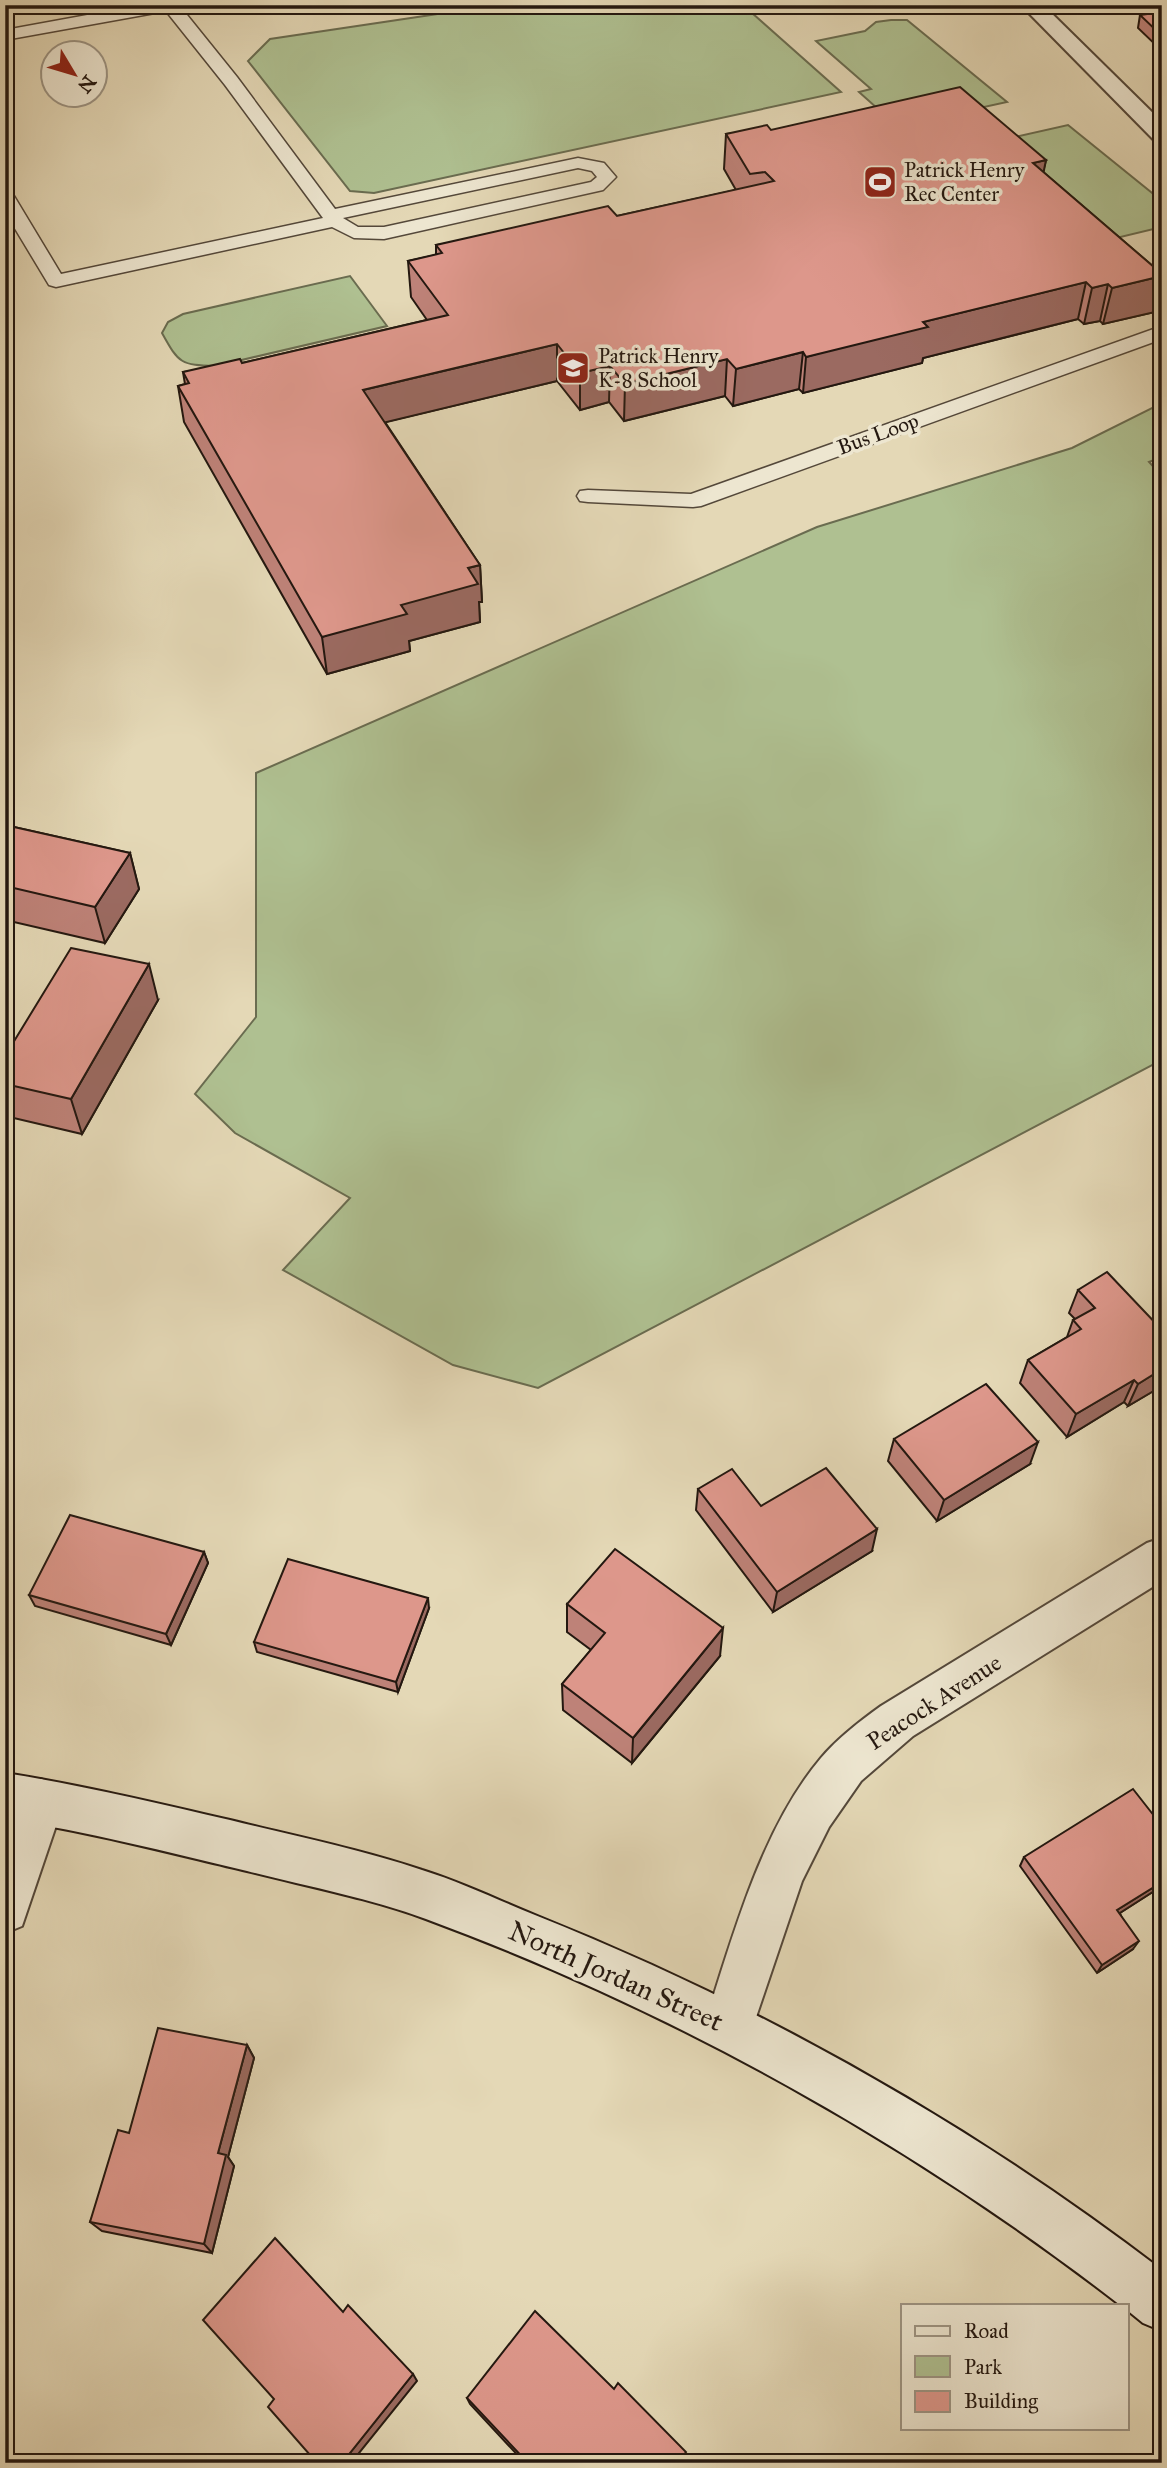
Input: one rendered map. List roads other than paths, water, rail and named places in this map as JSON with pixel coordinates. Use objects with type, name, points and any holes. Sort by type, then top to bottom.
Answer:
[{"type":"street","points":[[1031,5],[1162,135]]},
{"type":"street","name":"Peacock Avenue","points":[[729,2026],[781,1870],[831,1781],[864,1747],[897,1721],[1162,1558]]},
{"type":"street","points":[[5,1909],[23,1799]]},
{"type":"street","name":"North Jordan Street","points":[[23,1799],[71,1806],[288,1858],[423,1894],[602,1966],[729,2026],[898,2122],[1071,2234],[1162,2304]]},
{"type":"lane","points":[[5,35],[170,5],[333,218],[354,232],[384,233],[597,186],[607,177],[598,167],[578,163],[333,218],[56,281],[5,196]]},
{"type":"lane","name":"Bus Loop","points":[[588,496],[693,501],[1162,332]]},
{"type":"place","name":"Patrick Henry Rec Center","points":[[880,182]]},
{"type":"place","name":"Patrick Henry K-8 School","points":[[573,368]]}]
